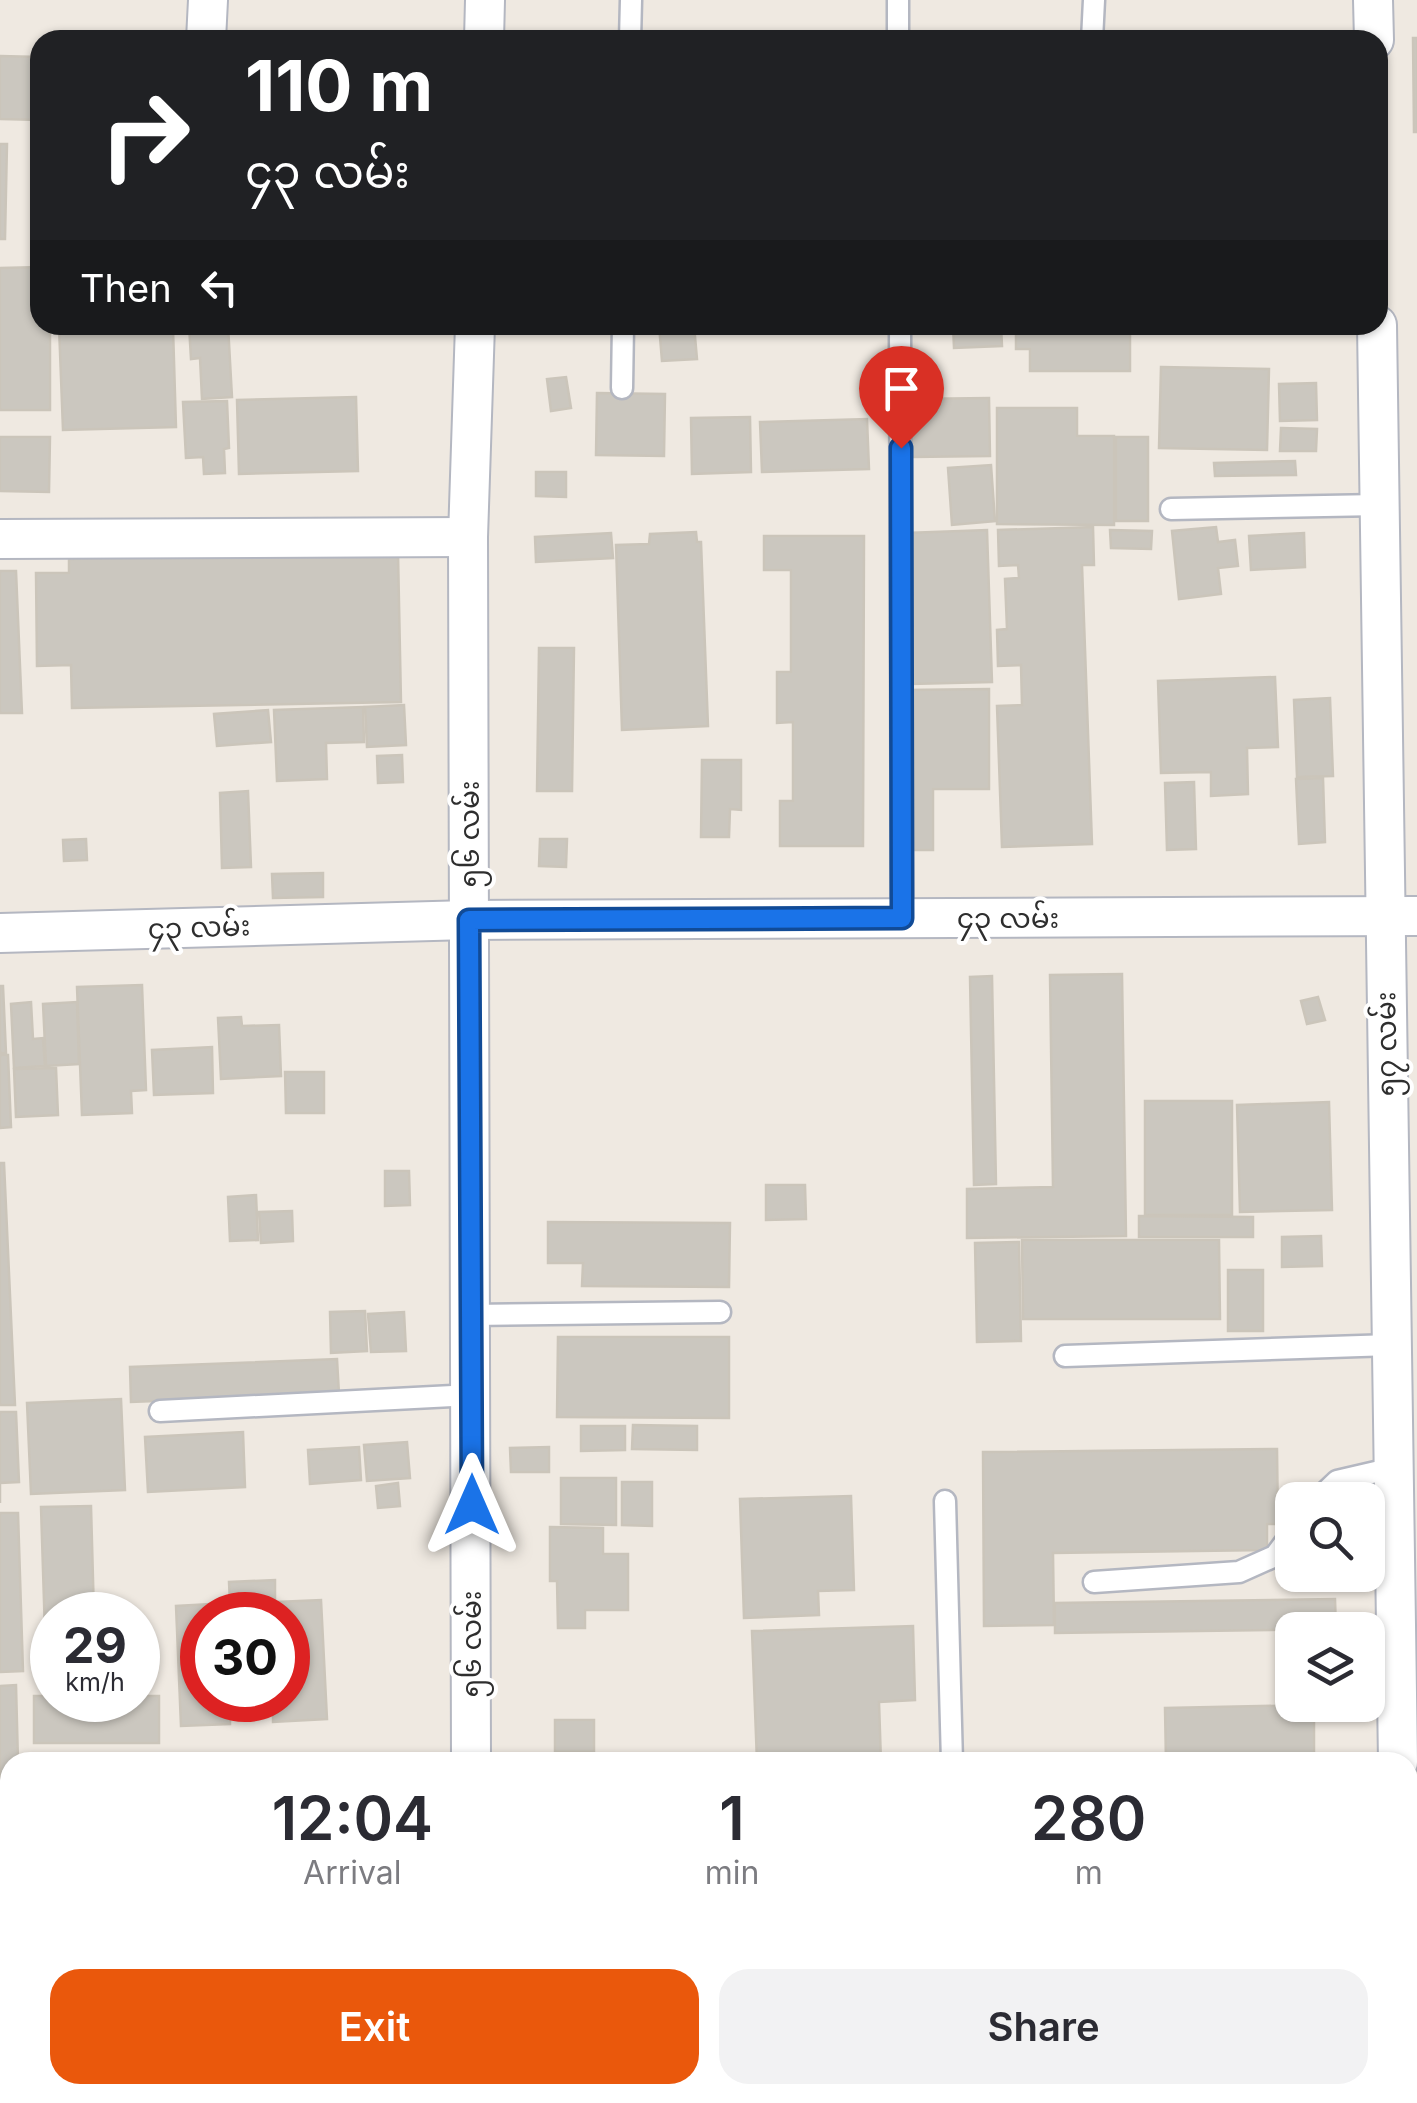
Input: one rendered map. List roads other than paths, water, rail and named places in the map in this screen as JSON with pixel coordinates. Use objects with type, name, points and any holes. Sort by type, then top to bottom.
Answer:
[{"type":"street","points":[[206,30],[208,0]]},
{"type":"street","points":[[484,30],[485,0]]},
{"type":"street","points":[[1374,0],[1374,30]]},
{"type":"street","name":"၅၆ လမ်း","points":[[470,1752],[468,537],[475,335]]},
{"type":"street","name":"၅၇ လမ်း","points":[[1377,335],[1379,505],[1400,917],[1391,1345],[1398,1752]]},
{"type":"street","points":[[0,538],[468,537]]},
{"type":"street","name":"၄၃ လမ်း","points":[[0,933],[469,920],[1400,917]]},
{"type":"lane","points":[[630,30],[631,0]]},
{"type":"lane","points":[[898,0],[898,30]]},
{"type":"lane","points":[[1092,30],[1094,0]]},
{"type":"lane","points":[[622,388],[624,335]]},
{"type":"lane","points":[[900,335],[902,918]]},
{"type":"lane","points":[[1171,508],[1379,505]]},
{"type":"lane","points":[[471,1315],[720,1312]]},
{"type":"lane","points":[[1065,1356],[1391,1345]]},
{"type":"lane","points":[[160,1411],[472,1395]]},
{"type":"lane","points":[[1336,1482],[1393,1468]]},
{"type":"lane","points":[[946,1501],[952,1752]]},
{"type":"lane","points":[[1094,1582],[1238,1572],[1275,1555]]}]
